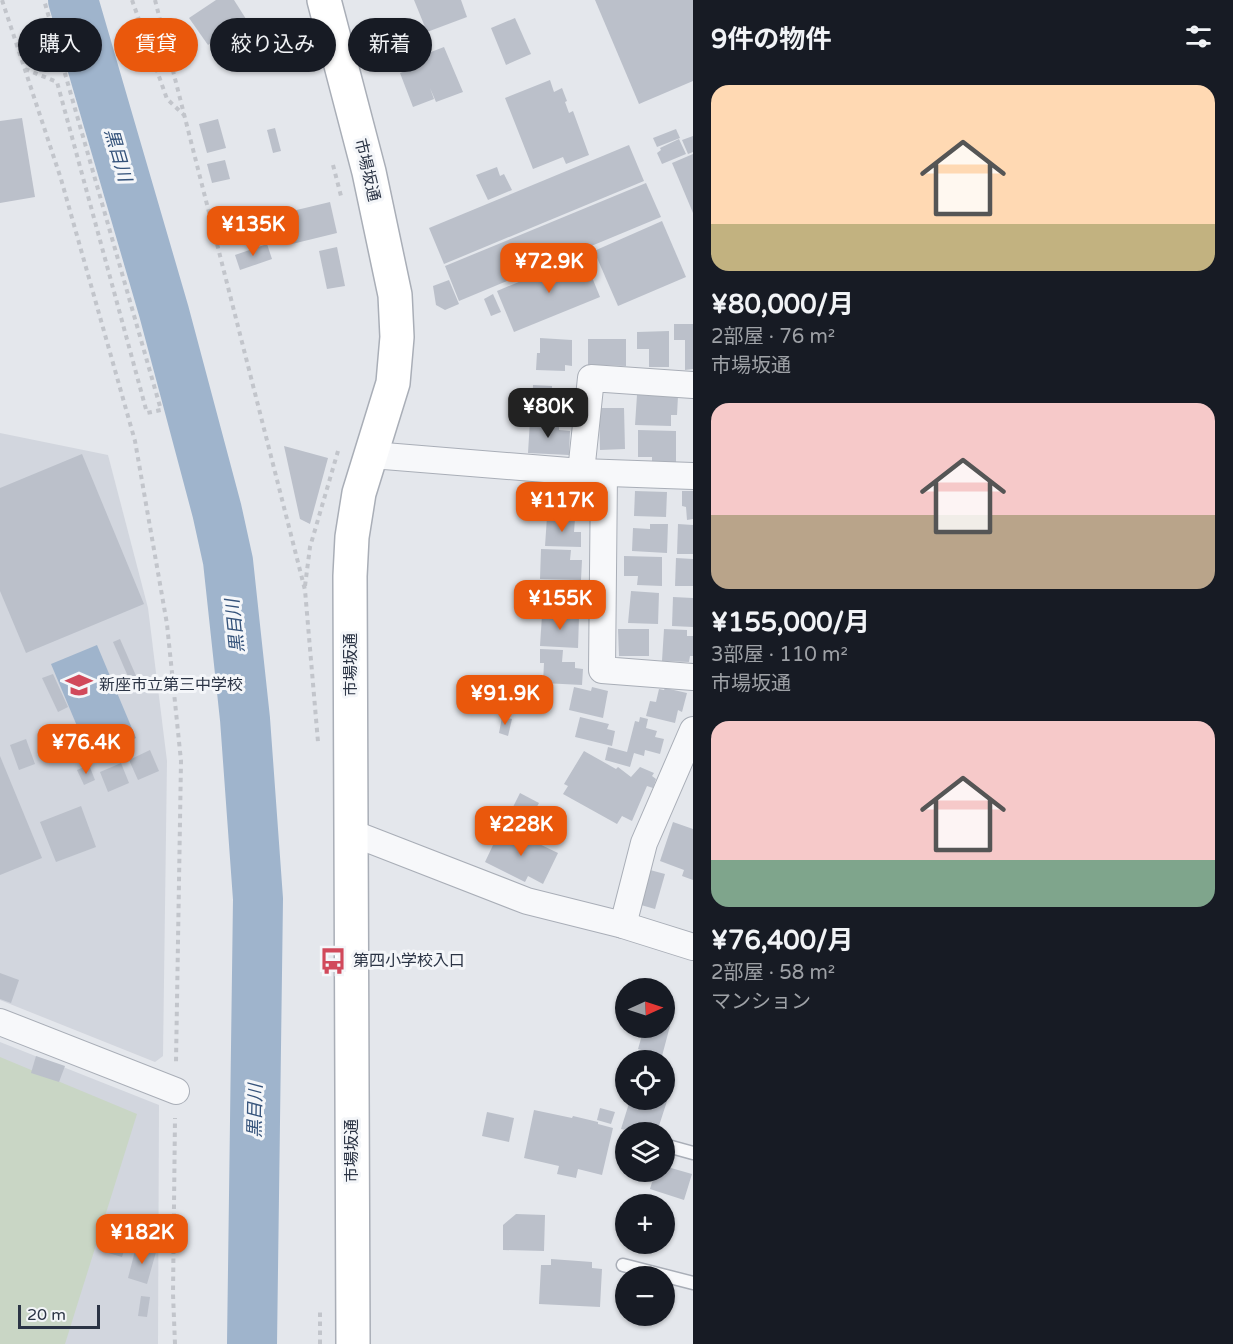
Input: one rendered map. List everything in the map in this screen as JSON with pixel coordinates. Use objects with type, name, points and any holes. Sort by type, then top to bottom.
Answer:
[{"type":"street","name":"市場坂通","points":[[324,0],[369,172],[395,295],[397,337],[393,383],[359,493],[352,537],[350,576],[353,1344]]},
{"type":"street","points":[[693,385],[591,378],[592,472],[602,670],[693,676]]},
{"type":"street","points":[[372,454],[592,472],[693,476]]},
{"type":"street","points":[[623,925],[644,843],[693,730]]},
{"type":"street","points":[[352,834],[527,901],[623,925],[693,946]]},
{"type":"street","points":[[0,1023],[176,1091]]},
{"type":"lane","points":[[675,1148],[693,1153]]},
{"type":"lane","points":[[623,1265],[693,1283]]},
{"type":"path","points":[[2,0],[18,49]]},
{"type":"path","points":[[44,0],[49,18]]},
{"type":"path","points":[[132,0],[167,99],[184,115]]},
{"type":"path","points":[[155,0],[305,590],[319,752]]},
{"type":"path","points":[[26,72],[61,178],[135,441],[167,624],[181,761],[173,1294],[175,1344]]},
{"type":"path","points":[[32,72],[57,82],[147,413],[161,410],[65,72]]},
{"type":"path","points":[[331,156],[341,198]]},
{"type":"path","points":[[305,590],[310,547],[342,440]]},
{"type":"path","points":[[320,1310],[320,1344]]},
{"type":"shaded area","name":"新座市立第三中学校","points":[[0,433],[108,455],[148,608],[167,761],[163,1056],[155,1062],[0,1000]]},
{"type":"shaded area","points":[[0,1042],[159,1105],[158,1344],[0,1344]]},
{"type":"green space","points":[[0,1057],[137,1114],[65,1344],[0,1344]]},
{"type":"water","points":[[97,645],[136,738],[90,757],[51,664]]},
{"type":"building","points":[[216,0],[234,0],[245,18],[210,18],[210,44],[208,45],[198,31],[198,18],[189,18]]},
{"type":"building","points":[[414,0],[461,0],[467,17],[432,30],[432,18],[421,18]]},
{"type":"building","points":[[595,0],[693,0],[693,81],[639,104]]},
{"type":"building","points":[[515,18],[531,54],[506,65],[491,28]]},
{"type":"building","points":[[444,47],[463,92],[436,102],[430,88],[434,99],[413,107],[400,73],[432,72],[432,52]]},
{"type":"building","points":[[550,80],[554,92],[562,88],[569,113],[573,111],[589,155],[566,164],[563,157],[533,169],[505,98]]},
{"type":"building","points":[[22,118],[35,197],[0,203],[0,121]]},
{"type":"building","points":[[218,119],[226,148],[207,153],[199,124]]},
{"type":"building","points":[[275,128],[281,151],[273,153],[267,130]]},
{"type":"building","points":[[676,129],[680,138],[657,147],[653,138]]},
{"type":"building","points":[[693,136],[693,152],[688,154],[682,140]]},
{"type":"building","points":[[679,139],[686,154],[662,164],[657,153],[661,150],[660,148]]},
{"type":"building","points":[[629,145],[644,181],[444,264],[429,228]]},
{"type":"building","points":[[693,154],[693,213],[672,163]]},
{"type":"building","points":[[225,160],[230,179],[212,183],[207,164]]},
{"type":"building","points":[[497,167],[500,176],[504,174],[512,190],[488,200],[476,175]]},
{"type":"building","points":[[646,183],[661,217],[459,301],[445,266]]},
{"type":"building","points":[[330,202],[337,233],[292,244],[284,213]]},
{"type":"building","points":[[279,206],[288,242],[278,245],[268,209]]},
{"type":"building","points":[[662,221],[686,277],[618,306],[594,251]]},
{"type":"building","points":[[267,244],[272,259],[240,270],[235,255]]},
{"type":"building","points":[[337,247],[345,286],[327,289],[319,251]]},
{"type":"building","points":[[583,255],[600,297],[514,332],[497,291]]},
{"type":"building","points":[[449,280],[459,304],[445,310],[436,305],[433,286]]},
{"type":"building","points":[[493,294],[501,312],[491,316],[484,299]]},
{"type":"building","points":[[674,324],[693,324],[693,369],[685,370],[685,340],[674,340]]},
{"type":"building","points":[[669,331],[669,367],[649,367],[649,349],[637,349],[637,332]]},
{"type":"building","points":[[540,338],[572,340],[572,366],[565,365],[565,371],[536,370],[537,353],[540,353]]},
{"type":"building","points":[[588,339],[626,339],[626,366],[588,365]]},
{"type":"building","points":[[533,385],[552,386],[552,393],[571,394],[570,419],[532,417]]},
{"type":"building","points":[[637,395],[678,396],[677,415],[671,415],[671,426],[635,425]]},
{"type":"building","points":[[599,408],[624,408],[625,449],[600,450]]},
{"type":"building","points":[[530,420],[559,422],[559,430],[570,431],[569,455],[528,453]]},
{"type":"building","points":[[638,430],[676,431],[676,462],[652,461],[652,457],[638,457]]},
{"type":"building","points":[[284,446],[328,458],[310,524],[300,519]]},
{"type":"building","points":[[82,454],[144,604],[26,653],[0,591],[0,488]]},
{"type":"building","points":[[549,486],[585,488],[584,517],[547,515]]},
{"type":"building","points":[[635,491],[667,492],[666,517],[634,516]]},
{"type":"building","points":[[682,491],[693,491],[693,519],[687,520],[686,507],[682,506]]},
{"type":"building","points":[[547,517],[575,519],[574,532],[581,532],[581,547],[545,546]]},
{"type":"building","points":[[650,524],[668,524],[667,553],[632,551],[633,528],[650,529]]},
{"type":"building","points":[[678,524],[693,525],[693,554],[677,554]]},
{"type":"building","points":[[541,549],[571,550],[570,560],[582,560],[581,580],[540,579]]},
{"type":"building","points":[[624,556],[662,557],[662,586],[637,585],[638,576],[624,576]]},
{"type":"building","points":[[676,558],[693,559],[693,586],[675,586]]},
{"type":"building","points":[[545,582],[572,584],[572,592],[579,593],[578,612],[544,610]]},
{"type":"building","points":[[631,591],[659,593],[658,624],[628,623]]},
{"type":"building","points":[[673,597],[693,598],[693,627],[672,626]]},
{"type":"building","points":[[542,615],[579,616],[578,648],[540,646]]},
{"type":"building","points":[[618,629],[649,629],[649,656],[619,656]]},
{"type":"building","points":[[664,629],[687,630],[687,636],[693,636],[693,656],[690,656],[689,662],[662,661]]},
{"type":"building","points":[[120,639],[137,678],[130,681],[113,642]]},
{"type":"building","points":[[540,649],[563,650],[562,662],[575,662],[575,668],[583,669],[582,685],[543,683],[544,663],[540,663]]},
{"type":"building","points":[[53,674],[68,707],[58,712],[42,678]]},
{"type":"building","points":[[574,687],[591,691],[592,687],[608,691],[603,718],[569,710]]},
{"type":"building","points":[[665,688],[687,693],[682,712],[678,710],[675,723],[646,716],[650,701],[656,702],[659,689],[664,690]]},
{"type":"building","points":[[502,717],[512,719],[508,736],[499,733]]},
{"type":"building","points":[[580,717],[609,724],[607,729],[615,731],[612,746],[575,737]]},
{"type":"building","points":[[640,717],[648,719],[646,728],[657,731],[655,737],[664,739],[660,754],[645,750],[644,756],[634,753],[630,767],[605,760],[608,747],[627,752],[635,721],[639,722]]},
{"type":"building","points":[[26,739],[35,764],[19,770],[10,745]]},
{"type":"building","points":[[50,740],[54,750],[44,754],[40,744]]},
{"type":"building","points":[[150,750],[159,771],[138,780],[129,760]]},
{"type":"building","points":[[584,751],[616,769],[618,767],[631,777],[640,767],[654,773],[652,776],[656,779],[653,788],[647,786],[632,821],[622,816],[617,824],[563,794],[568,786],[564,784]]},
{"type":"building","points":[[0,756],[42,858],[0,875]]},
{"type":"building","points":[[121,763],[129,783],[108,792],[100,772]]},
{"type":"building","points":[[89,765],[95,780],[84,785],[77,770]]},
{"type":"building","points":[[520,793],[539,803],[525,828],[507,819]]},
{"type":"building","points":[[81,806],[96,847],[56,862],[40,822]]},
{"type":"building","points":[[673,822],[693,829],[693,880],[682,876],[684,870],[660,861]]},
{"type":"building","points":[[502,826],[558,853],[543,884],[528,876],[525,882],[485,862]]},
{"type":"building","points":[[650,870],[665,874],[655,909],[641,905]]},
{"type":"building","points":[[0,973],[19,980],[11,1003],[0,999]]},
{"type":"building","points":[[641,1038],[667,1038],[664,1050],[638,1049]]},
{"type":"building","points":[[36,1056],[65,1066],[59,1082],[31,1073]]},
{"type":"building","points":[[600,1108],[615,1112],[611,1124],[597,1120]]},
{"type":"building","points":[[534,1110],[572,1118],[573,1116],[613,1128],[602,1175],[578,1169],[576,1178],[557,1174],[559,1166],[524,1158]]},
{"type":"building","points":[[627,1110],[664,1110],[660,1122],[623,1122]]},
{"type":"building","points":[[487,1112],[514,1118],[509,1142],[482,1136]]},
{"type":"building","points":[[675,1169],[692,1174],[684,1200],[675,1197],[675,1194],[665,1194],[650,1189],[652,1182],[675,1182]]},
{"type":"building","points":[[516,1214],[545,1215],[544,1251],[503,1250],[503,1225]]},
{"type":"building","points":[[115,1219],[132,1224],[122,1257],[105,1252]]},
{"type":"building","points":[[136,1247],[156,1252],[147,1284],[128,1278]]},
{"type":"building","points":[[551,1259],[592,1262],[592,1268],[602,1269],[600,1307],[539,1304],[541,1265],[551,1265]]},
{"type":"building","points":[[141,1296],[150,1297],[147,1317],[138,1316]]},
{"type":"waterway","name":"黒目川","points":[[73,0],[164,312],[228,561],[245,719],[258,899],[252,1344]]},
{"type":"place","name":"新座市立第三中学校","points":[[79,685]]},
{"type":"place","name":"第四小学校入口","points":[[333,961]]}]
